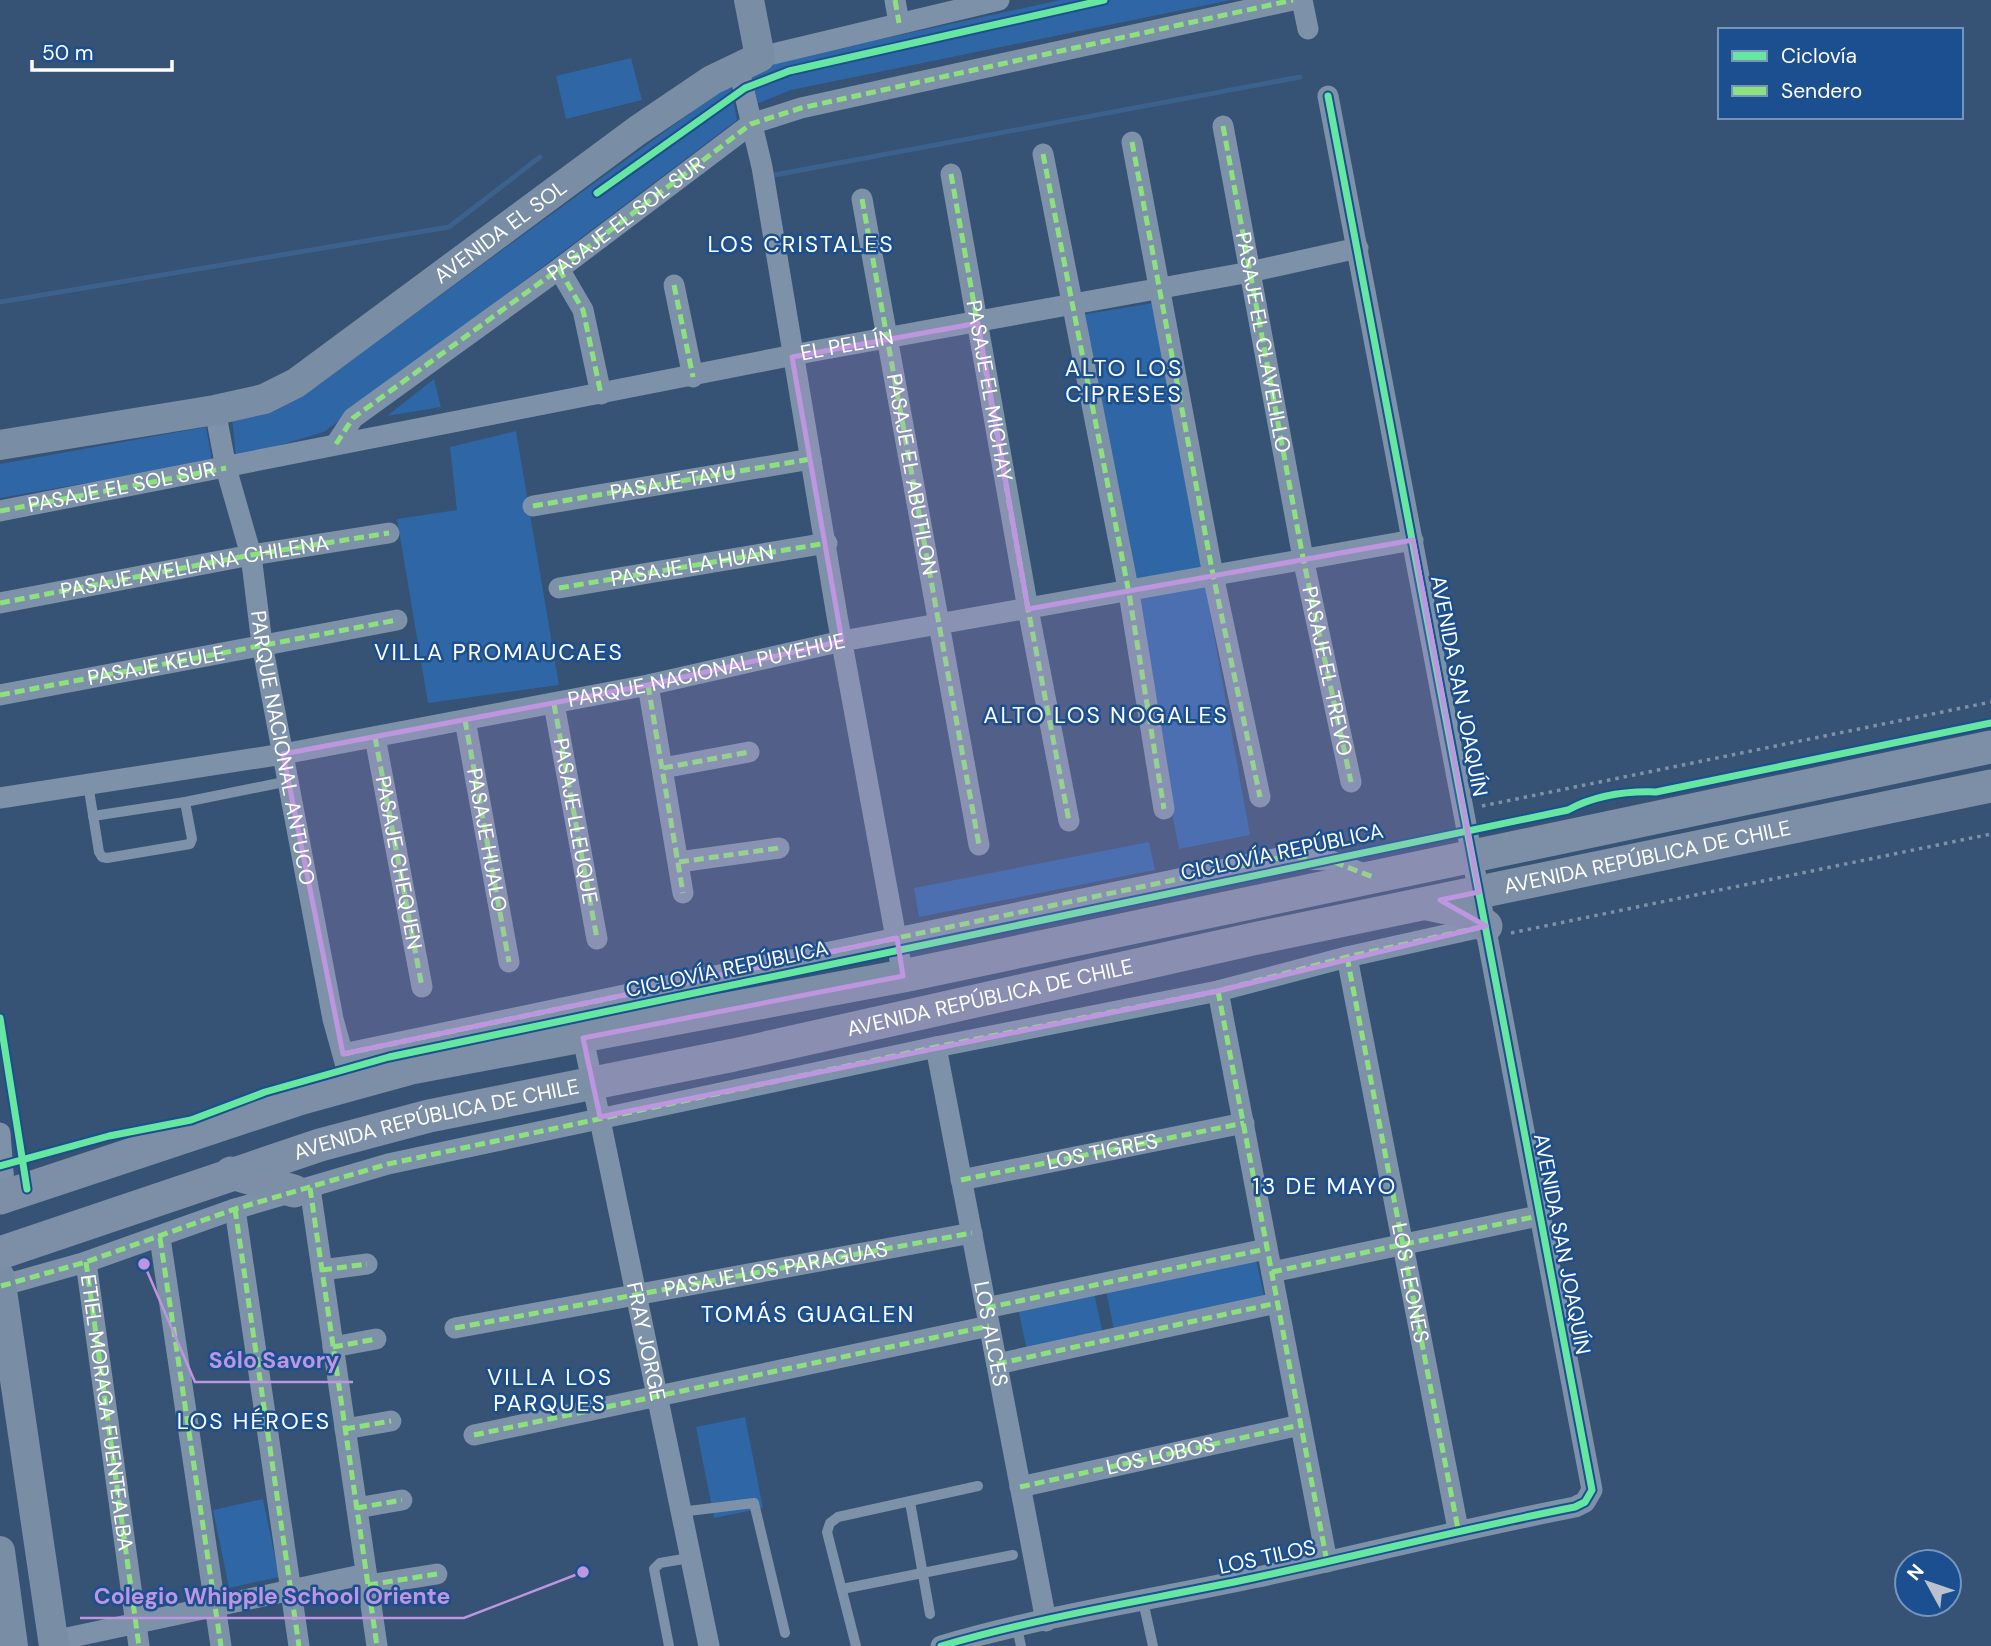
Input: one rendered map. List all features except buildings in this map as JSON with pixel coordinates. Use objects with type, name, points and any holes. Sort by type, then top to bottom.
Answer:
[{"type":"main road","name":"AVENIDA REPÚBLICA DE CHILE","points":[[2,1205],[346,1070],[411,1068],[583,1038],[903,976],[1991,747]]},
{"type":"main road","name":"AVENIDA REPÚBLICA DE CHILE","points":[[0,1253],[231,1173],[320,1145],[429,1116],[1479,891],[1991,786]]},
{"type":"main road","points":[[1422,904],[1461,911],[1487,931]]},
{"type":"main road","points":[[231,1173],[302,1189]]},
{"type":"street","points":[[749,0],[751,124],[762,167],[792,357],[903,976]]},
{"type":"street","points":[[895,0],[900,23]]},
{"type":"street","name":"AVENIDA EL SOL","points":[[0,445],[215,410],[264,399],[296,383],[638,130],[749,62],[999,0]]},
{"type":"street","name":"PASAJE EL SOL SUR","points":[[0,510],[226,468],[336,444],[353,418],[559,269],[751,124],[800,108],[1293,0]]},
{"type":"street","points":[[1302,0],[1308,29]]},
{"type":"street","name":"AVENIDA SAN JOAQUÍN","points":[[1328,96],[1592,1490]]},
{"type":"street","name":"PASAJE EL CLAVELILLO","points":[[1223,126],[1303,558]]},
{"type":"street","points":[[1132,142],[1213,575],[1261,797]]},
{"type":"street","points":[[1043,154],[1129,593],[1164,808]]},
{"type":"street","name":"PASAJE EL MICHAY","points":[[951,174],[1028,609],[1069,821]]},
{"type":"street","name":"PASAJE EL ABUTILON","points":[[862,199],[979,845]]},
{"type":"street","name":"EL PELLÍN","points":[[336,444],[1250,272],[1358,248]]},
{"type":"street","points":[[559,269],[583,310],[601,394]]},
{"type":"street","points":[[674,285],[693,377]]},
{"type":"street","name":"PARQUE NACIONAL ANTUCO","points":[[215,410],[226,468],[251,555],[262,644],[333,1019],[346,1070]]},
{"type":"street","name":"PASAJE TAYU","points":[[533,506],[811,459]]},
{"type":"street","name":"PASAJE AVELLANA CHILENA","points":[[0,603],[251,555],[389,533]]},
{"type":"street","name":"PARQUE NACIONAL PUYEHUE","points":[[0,798],[283,754],[648,685],[842,641],[1129,593],[1303,558],[1413,540]]},
{"type":"street","name":"PASAJE LA HUAN","points":[[559,588],[827,543]]},
{"type":"street","name":"PASAJE EL TREVO","points":[[1303,558],[1350,782]]},
{"type":"street","name":"PASAJE KEULE","points":[[0,695],[397,620]]},
{"type":"street","points":[[648,685],[683,892]]},
{"type":"street","name":"PASAJE LLEUQUE","points":[[554,704],[597,939]]},
{"type":"street","name":"PASAJE HUALO","points":[[465,720],[509,962]]},
{"type":"street","name":"PASAJE CHEQUEN","points":[[375,737],[422,987]]},
{"type":"street","points":[[663,768],[749,752]]},
{"type":"street","points":[[679,862],[779,848]]},
{"type":"street","name":"AVENIDA REPÚBLICA DE CHILE","points":[[346,1070],[897,938],[1279,858],[1329,860],[1373,877]]},
{"type":"street","name":"AVENIDA REPÚBLICA DE CHILE","points":[[1,1281],[86,1262],[160,1238],[235,1209],[388,1164],[936,1046],[1218,990],[1347,957],[1487,931]]},
{"type":"street","name":"LOS LEONES","points":[[1347,957],[1458,1529]]},
{"type":"street","points":[[1218,990],[1327,1562]]},
{"type":"street","name":"FRAY JORGE","points":[[583,1038],[709,1646]]},
{"type":"street","name":"LOS ALCES","points":[[936,1046],[1046,1620]]},
{"type":"street","name":"LOS TIGRES","points":[[961,1180],[1244,1123]]},
{"type":"street","points":[[0,1133],[2,1205]]},
{"type":"street","points":[[302,1189],[322,1270],[377,1646]]},
{"type":"street","points":[[235,1209],[299,1646]]},
{"type":"street","points":[[1272,1272],[1538,1216]]},
{"type":"street","name":"PASAJE LOS PARAGUAS","points":[[455,1328],[972,1233]]},
{"type":"street","points":[[160,1238],[221,1646]]},
{"type":"street","points":[[474,1435],[658,1398],[1266,1249]]},
{"type":"street","name":"ETIEL MORAGA FUENTEALBA","points":[[86,1262],[139,1646]]},
{"type":"street","points":[[322,1270],[367,1264]]},
{"type":"street","points":[[1,1281],[53,1644],[290,1591],[437,1574]]},
{"type":"street","points":[[997,1364],[1277,1303]]},
{"type":"street","points":[[333,1347],[376,1339]]},
{"type":"street","points":[[345,1429],[391,1421]]},
{"type":"street","name":"LOS LOBOS","points":[[1020,1487],[1300,1425]]},
{"type":"street","name":"LOS TILOS","points":[[943,1646],[1019,1637],[1046,1620],[1327,1562],[1458,1529],[1576,1507],[1585,1502],[1592,1490]]},
{"type":"street","points":[[357,1508],[402,1500]]},
{"type":"street","points":[[0,1558],[13,1646]]},
{"type":"lane","points":[[93,816],[185,802],[289,781]]},
{"type":"lane","points":[[88,785],[102,857],[190,844],[192,839],[185,802]]},
{"type":"lane","points":[[856,1646],[828,1532],[830,1523],[838,1517],[978,1486]]},
{"type":"lane","points":[[680,1512],[750,1501],[754,1503],[785,1633]]},
{"type":"lane","points":[[910,1502],[930,1614]]},
{"type":"lane","points":[[842,1589],[1013,1555]]},
{"type":"lane","points":[[669,1646],[654,1569],[660,1563],[689,1558]]},
{"type":"lane","points":[[1143,1601],[1153,1646]]},
{"type":"path","points":[[1465,809],[1991,702]]},
{"type":"path","points":[[1487,931],[1991,834]]},
{"type":"highlighted area","points":[[978,323],[1028,609],[1413,540],[1479,892],[1440,900],[1486,926],[1218,991],[600,1117],[583,1038],[903,976],[897,938],[343,1054],[283,754],[648,685],[842,641],[792,357],[814,351]]},
{"type":"shaded area","points":[[1061,0],[1231,0],[791,90],[754,105],[747,75],[785,60]]},
{"type":"shaded area","points":[[631,58],[642,100],[566,119],[556,76]]},
{"type":"shaded area","points":[[730,84],[737,120],[324,432],[236,458],[232,417],[301,397]]},
{"type":"shaded area","points":[[1154,303],[1250,835],[1179,849],[1074,316]]},
{"type":"shaded area","points":[[434,379],[441,407],[387,416]]},
{"type":"shaded area","points":[[206,427],[212,461],[0,498],[0,464]]},
{"type":"shaded area","points":[[516,431],[559,685],[428,703],[397,519],[457,510],[450,447]]},
{"type":"shaded area","points":[[1149,842],[1155,870],[919,917],[914,888]]},
{"type":"shaded area","points":[[1255,1256],[1264,1295],[1114,1330],[1106,1291]]},
{"type":"shaded area","points":[[1094,1292],[1103,1335],[1027,1351],[1018,1308]]},
{"type":"shaded area","points":[[745,1417],[763,1508],[714,1518],[696,1427]]},
{"type":"shaded area","points":[[263,1499],[279,1577],[229,1588],[213,1510]]},
{"type":"waterway","points":[[769,176],[1300,77]]},
{"type":"waterway","points":[[0,302],[449,227],[540,157]]},
{"type":"marked path","points":[[895,0],[899,23]]},
{"type":"marked path","points":[[336,444],[353,418],[559,269],[751,124],[801,108],[1293,0]]},
{"type":"marked path","points":[[1223,126],[1303,558],[1351,782]]},
{"type":"marked path","points":[[1132,142],[1213,575],[1260,797]]},
{"type":"marked path","points":[[1043,154],[1129,593],[1164,809]]},
{"type":"marked path","points":[[951,174],[1028,609],[1069,821]]},
{"type":"marked path","points":[[862,199],[979,845]]},
{"type":"marked path","points":[[559,269],[583,310],[601,394]]},
{"type":"marked path","points":[[674,285],[693,377]]},
{"type":"marked path","points":[[533,506],[811,459]]},
{"type":"marked path","points":[[0,511],[226,468]]},
{"type":"marked path","points":[[0,603],[251,555],[389,533]]},
{"type":"marked path","points":[[559,588],[827,543]]},
{"type":"marked path","points":[[0,695],[397,620]]},
{"type":"marked path","points":[[648,685],[683,893]]},
{"type":"marked path","points":[[554,704],[597,939]]},
{"type":"marked path","points":[[465,720],[509,962]]},
{"type":"marked path","points":[[375,737],[422,987]]},
{"type":"marked path","points":[[663,768],[749,752]]},
{"type":"marked path","points":[[679,862],[779,848]]},
{"type":"marked path","points":[[343,1054],[1279,858],[1307,857]]},
{"type":"marked path","points":[[1334,862],[1373,877]]},
{"type":"marked path","points":[[1,1286],[86,1262],[235,1209],[388,1164],[936,1047],[1218,991],[1347,957],[1486,926]]},
{"type":"marked path","points":[[1347,957],[1458,1529]]},
{"type":"marked path","points":[[1218,991],[1327,1562]]},
{"type":"marked path","points":[[961,1180],[1244,1123]]},
{"type":"marked path","points":[[310,1188],[377,1646]]},
{"type":"marked path","points":[[235,1209],[299,1646]]},
{"type":"marked path","points":[[1272,1272],[1538,1216]]},
{"type":"marked path","points":[[455,1328],[972,1233]]},
{"type":"marked path","points":[[160,1238],[221,1646]]},
{"type":"marked path","points":[[986,1308],[1266,1249]]},
{"type":"marked path","points":[[86,1262],[139,1646]]},
{"type":"marked path","points":[[322,1270],[367,1264]]},
{"type":"marked path","points":[[997,1364],[1277,1303]]},
{"type":"marked path","points":[[474,1435],[989,1326]]},
{"type":"marked path","points":[[333,1347],[376,1339]]},
{"type":"marked path","points":[[345,1429],[391,1421]]},
{"type":"marked path","points":[[1020,1487],[1300,1425]]},
{"type":"marked path","points":[[357,1508],[402,1500]]},
{"type":"marked path","points":[[368,1585],[437,1574]]},
{"type":"cycle path","points":[[597,193],[745,88],[789,71],[1104,0]]},
{"type":"cycle path","points":[[941,1646],[1057,1617],[1253,1578],[1575,1507],[1585,1502],[1592,1490],[1328,96]]},
{"type":"cycle path","name":"CICLOVÍA REPÚBLICA","points":[[0,1166],[109,1136],[191,1120],[265,1092],[389,1057],[1568,810],[1610,795],[1656,792],[1991,723]]},
{"type":"cycle path","points":[[0,1018],[27,1189]]},
{"type":"place","name":"Sólo Savory","points":[[144,1264]]},
{"type":"place","name":"Colegio Whipple School Oriente","points":[[583,1572]]},
{"type":"district","name":"LOS CRISTALES","points":[[801,244]]},
{"type":"district","name":"ALTO LOS CIPRESES","points":[[1124,381]]},
{"type":"district","name":"VILLA PROMAUCAES","points":[[499,652]]},
{"type":"district","name":"ALTO LOS NOGALES","points":[[1106,715]]},
{"type":"district","name":"13 DE MAYO","points":[[1325,1186]]},
{"type":"district","name":"TOMÁS GUAGLEN","points":[[808,1314]]},
{"type":"district","name":"VILLA LOS PARQUES","points":[[550,1390]]},
{"type":"district","name":"LOS HÉROES","points":[[254,1421]]}]
